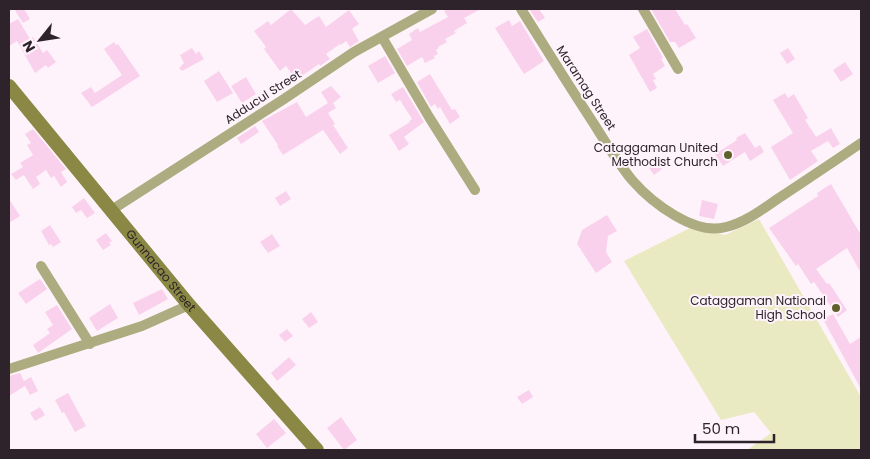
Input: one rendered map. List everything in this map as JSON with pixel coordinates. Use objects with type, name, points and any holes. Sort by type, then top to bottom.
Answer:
[{"type":"street","name":"Adducul Street","points":[[110,211],[354,52],[432,9]]},
{"type":"street","name":"Maramag Street","points":[[521,9],[632,180],[654,201],[692,224],[710,228],[722,228],[740,221],[761,210],[861,144]]},
{"type":"street","points":[[643,9],[678,69]]},
{"type":"street","points":[[382,37],[475,190]]},
{"type":"street","name":"Gunnacao Street","points":[[9,86],[189,305],[317,450]]},
{"type":"street","points":[[41,266],[90,344]]},
{"type":"street","points":[[9,369],[142,326],[189,305]]},
{"type":"green space","points":[[759,219],[861,397],[861,450],[747,450],[771,433],[754,412],[721,420],[624,261],[692,227],[725,235]]},
{"type":"building","points":[[14,9],[24,9],[30,19],[23,23]]},
{"type":"building","points":[[291,9],[305,25],[319,16],[326,27],[349,10],[359,24],[352,29],[359,41],[350,47],[346,41],[340,44],[326,54],[330,59],[320,66],[319,64],[296,80],[286,66],[280,71],[254,31],[268,21],[271,25]]},
{"type":"building","points":[[449,9],[481,9],[464,18],[467,23],[454,31],[456,33],[445,39],[447,42],[438,47],[436,50],[438,54],[434,56],[435,58],[425,63],[422,57],[407,66],[397,49],[412,40],[409,34],[418,28],[420,32],[448,17],[444,11]]},
{"type":"building","points":[[529,9],[539,9],[545,18],[538,22]]},
{"type":"building","points":[[651,9],[675,9],[696,38],[679,48],[675,42],[670,42]]},
{"type":"building","points":[[18,19],[30,39],[33,37],[43,53],[47,50],[56,62],[48,68],[46,65],[35,73],[17,41],[9,46],[9,24]]},
{"type":"building","points":[[509,20],[512,26],[520,21],[544,61],[524,74],[495,28]]},
{"type":"building","points":[[647,29],[663,58],[661,59],[665,66],[653,74],[656,79],[653,80],[657,88],[650,92],[629,55],[640,48],[633,37]]},
{"type":"building","points":[[114,42],[116,45],[118,44],[140,76],[92,107],[81,93],[91,87],[95,93],[122,75],[104,49]]},
{"type":"building","points":[[192,48],[196,54],[199,51],[204,59],[182,71],[179,68],[184,63],[180,55]]},
{"type":"building","points":[[788,48],[795,59],[787,64],[780,53]]},
{"type":"building","points":[[385,56],[395,73],[378,83],[368,66]]},
{"type":"building","points":[[845,62],[853,74],[841,82],[833,70]]},
{"type":"building","points":[[219,71],[233,93],[217,102],[204,81]]},
{"type":"building","points":[[430,74],[452,110],[455,109],[460,117],[450,124],[440,107],[438,109],[435,104],[431,107],[417,82]]},
{"type":"building","points":[[246,77],[256,94],[242,103],[231,86]]},
{"type":"building","points":[[331,86],[341,97],[333,103],[336,108],[328,113],[335,124],[333,125],[348,148],[340,154],[323,130],[283,155],[262,121],[297,102],[306,117],[328,103],[321,92]]},
{"type":"building","points":[[403,87],[424,122],[404,137],[409,144],[399,151],[389,135],[412,119],[400,100],[396,102],[391,94]]},
{"type":"building","points":[[785,93],[788,98],[794,94],[808,118],[805,120],[816,137],[831,128],[840,144],[833,148],[828,141],[811,151],[818,161],[790,180],[771,147],[793,133],[773,100]]},
{"type":"building","points":[[255,126],[259,132],[241,144],[237,138]]},
{"type":"building","points":[[33,129],[66,169],[61,172],[67,182],[61,187],[54,176],[51,178],[46,170],[36,177],[40,184],[33,189],[24,175],[16,180],[11,174],[23,167],[20,163],[33,155],[27,145],[31,143],[25,134]]},
{"type":"building","points":[[745,133],[755,148],[760,145],[764,152],[750,161],[745,152],[723,166],[715,154]]},
{"type":"building","points":[[658,162],[662,169],[654,175],[649,168]]},
{"type":"building","points":[[831,184],[861,235],[861,273],[847,248],[816,269],[827,284],[829,283],[847,310],[838,317],[814,282],[811,284],[798,264],[796,266],[769,228],[818,196],[817,193]]},
{"type":"building","points":[[286,191],[291,199],[280,206],[275,198]]},
{"type":"building","points":[[84,198],[95,213],[87,218],[81,210],[76,213],[72,207]]},
{"type":"building","points":[[9,199],[20,216],[9,223]]},
{"type":"building","points":[[702,200],[718,204],[714,219],[699,216]]},
{"type":"building","points":[[607,215],[617,231],[608,236],[606,252],[612,262],[596,273],[577,244],[582,230]]},
{"type":"building","points":[[50,225],[61,242],[53,247],[51,244],[49,245],[41,231]]},
{"type":"building","points":[[106,233],[112,241],[109,243],[111,245],[103,250],[96,240]]},
{"type":"building","points":[[272,234],[280,246],[268,253],[260,242]]},
{"type":"building","points":[[40,279],[47,289],[26,304],[18,293]]},
{"type":"building","points":[[162,289],[168,299],[139,315],[133,303]]},
{"type":"building","points":[[110,304],[118,318],[97,331],[89,318]]},
{"type":"building","points":[[57,305],[72,329],[38,353],[33,345],[50,333],[47,329],[53,325],[45,312]]},
{"type":"building","points":[[311,312],[318,322],[309,328],[302,319]]},
{"type":"building","points":[[833,314],[850,344],[861,337],[861,389],[823,319]]},
{"type":"building","points":[[287,329],[293,336],[285,342],[279,335]]},
{"type":"building","points":[[289,357],[296,365],[277,381],[271,373]]},
{"type":"building","points":[[20,373],[24,381],[31,377],[38,391],[30,395],[25,386],[9,396],[9,376]]},
{"type":"building","points":[[529,390],[533,397],[522,404],[517,397]]},
{"type":"building","points":[[68,393],[86,426],[75,432],[55,400]]},
{"type":"building","points":[[40,407],[45,415],[35,421],[30,413]]},
{"type":"building","points":[[341,417],[357,440],[344,450],[327,428]]},
{"type":"building","points":[[274,419],[286,433],[267,448],[256,434]]},
{"type":"place","name":"Cataggaman United Methodist Church","points":[[728,155]]},
{"type":"place","name":"Cataggaman National High School","points":[[836,308]]}]
